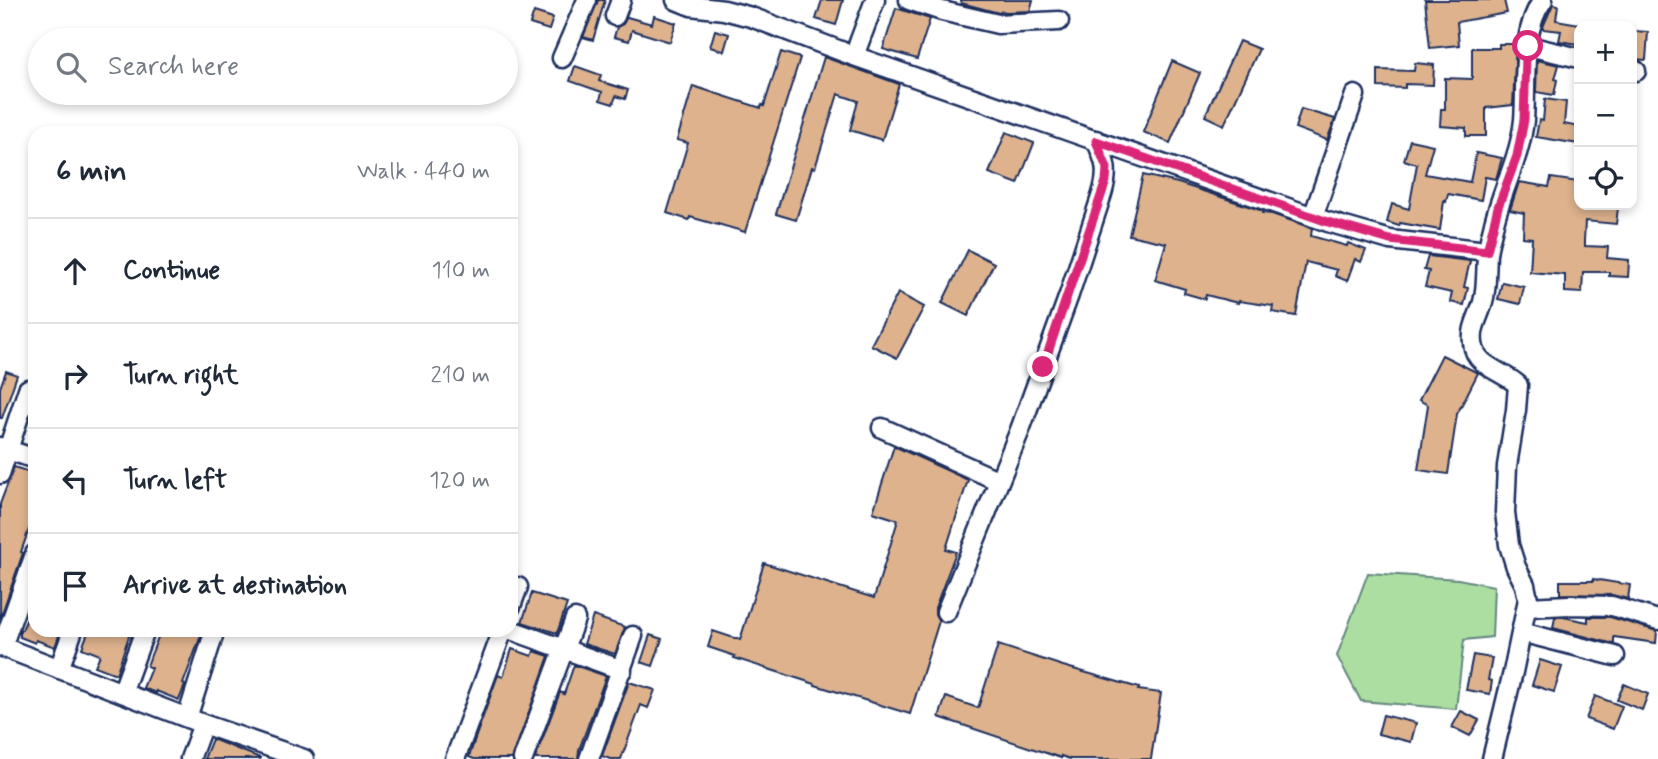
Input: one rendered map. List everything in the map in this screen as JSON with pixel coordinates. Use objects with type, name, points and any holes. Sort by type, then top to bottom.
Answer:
[{"type":"street","points":[[562,58],[587,0]]},
{"type":"street","points":[[676,0],[691,6],[751,17],[854,56],[1313,217],[1390,240],[1487,251]]},
{"type":"street","points":[[854,56],[875,0]]},
{"type":"street","points":[[909,0],[942,11],[998,23],[1059,21]]},
{"type":"street","points":[[1492,759],[1528,599],[1508,545],[1505,512],[1507,466],[1518,385],[1477,358],[1472,344],[1474,324],[1483,302],[1487,251],[1498,207],[1517,156],[1524,120],[1526,57],[1533,15],[1543,0]]},
{"type":"street","points":[[1528,46],[1574,57]]},
{"type":"street","points":[[1313,217],[1355,95]]},
{"type":"street","points":[[946,612],[1020,430],[1106,181],[1107,168],[1096,141]]},
{"type":"street","points":[[0,474],[4,448],[28,391]]},
{"type":"street","points":[[883,428],[999,481]]},
{"type":"street","points":[[4,448],[28,457]]},
{"type":"street","points":[[28,573],[1,646],[195,721],[304,759]]},
{"type":"street","points":[[1527,607],[1612,606],[1658,620]]},
{"type":"street","points":[[523,759],[575,619]]},
{"type":"street","points":[[518,632],[622,670]]},
{"type":"street","points":[[1521,632],[1615,656]]},
{"type":"street","points":[[589,759],[633,636]]},
{"type":"street","points":[[59,669],[70,637]]},
{"type":"street","points":[[122,693],[142,637]]},
{"type":"street","points":[[190,759],[195,721],[213,637]]},
{"type":"street","points":[[455,759],[500,637]]},
{"type":"green space","points":[[1368,573],[1458,579],[1494,586],[1492,637],[1464,640],[1456,709],[1361,701],[1337,656]]},
{"type":"building","points":[[598,0],[605,0],[593,40],[583,37]]},
{"type":"building","points":[[822,0],[843,0],[836,25],[816,19]]},
{"type":"building","points":[[961,0],[1033,0],[1030,11],[999,13],[961,3]]},
{"type":"building","points":[[1425,0],[1504,0],[1507,13],[1457,22],[1459,45],[1430,48]]},
{"type":"building","points":[[1553,4],[1558,5],[1556,20],[1574,23],[1574,43],[1559,41],[1561,31],[1542,29]]},
{"type":"building","points":[[896,8],[930,19],[917,59],[883,49]]},
{"type":"building","points":[[534,12],[553,18],[549,30],[530,24]]},
{"type":"building","points":[[654,16],[676,23],[670,42],[632,30],[629,41],[614,37],[617,27],[623,24],[627,17],[652,24]]},
{"type":"building","points":[[715,30],[729,34],[724,51],[710,47]]},
{"type":"building","points":[[1637,31],[1648,32],[1646,60],[1637,59]]},
{"type":"building","points":[[1239,41],[1259,49],[1224,125],[1205,116]]},
{"type":"building","points":[[1499,44],[1516,44],[1513,105],[1486,108],[1486,136],[1466,136],[1466,128],[1440,126],[1441,109],[1445,109],[1445,78],[1472,79],[1472,48],[1499,48]]},
{"type":"building","points":[[781,52],[800,58],[745,232],[667,213],[688,143],[677,140],[693,86],[761,108],[764,106]]},
{"type":"building","points":[[824,57],[899,84],[882,140],[850,130],[858,101],[838,94],[796,220],[776,214]]},
{"type":"building","points":[[1537,60],[1559,65],[1554,95],[1536,92]]},
{"type":"building","points":[[1172,61],[1200,73],[1170,143],[1143,132]]},
{"type":"building","points":[[1415,63],[1434,65],[1433,85],[1378,87],[1378,70],[1414,71]]},
{"type":"building","points":[[575,66],[601,75],[599,81],[628,90],[625,99],[616,96],[613,104],[600,100],[602,92],[570,81]]},
{"type":"building","points":[[1545,99],[1566,102],[1564,124],[1574,126],[1574,143],[1536,137],[1539,120],[1543,121]]},
{"type":"building","points":[[1301,109],[1335,119],[1327,140],[1295,128]]},
{"type":"building","points":[[1006,132],[1034,143],[1018,184],[989,173]]},
{"type":"building","points":[[1410,140],[1433,145],[1425,174],[1470,182],[1476,153],[1502,158],[1496,179],[1485,177],[1481,200],[1448,194],[1446,202],[1444,201],[1440,230],[1400,223],[1399,226],[1387,222],[1392,204],[1409,209],[1417,164],[1404,160]]},
{"type":"building","points":[[1143,175],[1178,183],[1312,228],[1311,236],[1347,246],[1348,243],[1366,250],[1361,262],[1355,259],[1347,281],[1335,276],[1337,270],[1306,262],[1296,316],[1272,312],[1273,306],[1238,303],[1206,295],[1205,299],[1184,293],[1185,289],[1155,280],[1166,243],[1129,235]]},
{"type":"building","points":[[1551,178],[1574,181],[1574,210],[1618,210],[1616,224],[1585,221],[1584,241],[1585,246],[1608,247],[1607,258],[1629,260],[1628,277],[1609,276],[1609,272],[1583,272],[1582,293],[1565,292],[1565,275],[1530,272],[1532,238],[1523,237],[1524,213],[1510,210],[1519,182],[1549,187]]},
{"type":"building","points":[[968,250],[994,263],[968,316],[942,303]]},
{"type":"building","points":[[1428,256],[1470,261],[1464,287],[1468,288],[1464,305],[1450,302],[1452,293],[1425,287],[1429,271],[1424,270]]},
{"type":"building","points":[[1502,282],[1524,287],[1520,304],[1498,299]]},
{"type":"building","points":[[898,293],[924,307],[897,358],[871,345]]},
{"type":"building","points":[[1442,355],[1478,373],[1457,414],[1448,474],[1418,470],[1428,405],[1419,400]]},
{"type":"building","points":[[6,371],[17,375],[0,418],[0,388]]},
{"type":"building","points":[[894,446],[968,480],[946,549],[956,552],[935,608],[939,621],[910,714],[815,685],[708,647],[713,631],[740,640],[764,563],[874,598],[898,520],[873,512]]},
{"type":"building","points":[[14,467],[28,472],[28,532],[0,619],[0,504]]},
{"type":"building","points":[[1593,579],[1630,585],[1628,599],[1612,595],[1560,594],[1560,581]]},
{"type":"building","points":[[532,593],[567,604],[557,633],[522,622]]},
{"type":"building","points":[[28,616],[28,637],[59,637],[55,647],[20,637]]},
{"type":"building","points":[[593,616],[625,627],[615,654],[584,644]]},
{"type":"building","points":[[1555,617],[1588,622],[1588,617],[1610,617],[1657,631],[1656,643],[1614,637],[1614,644],[1553,628]]},
{"type":"building","points":[[650,635],[662,639],[653,666],[641,662]]},
{"type":"building","points":[[86,637],[129,637],[116,674],[95,666],[100,655],[82,648]]},
{"type":"building","points":[[158,637],[200,637],[179,700],[143,688],[151,668],[147,666]]},
{"type":"building","points":[[998,645],[1139,688],[1138,690],[1161,693],[1151,759],[1061,758],[939,717],[946,697],[978,708]]},
{"type":"building","points":[[512,649],[532,656],[534,651],[549,656],[512,759],[474,759],[469,757],[476,736],[498,675],[503,677]]},
{"type":"building","points":[[1473,655],[1492,658],[1488,680],[1492,681],[1490,694],[1466,690]]},
{"type":"building","points":[[1540,660],[1562,667],[1554,692],[1532,685]]},
{"type":"building","points":[[574,665],[606,676],[578,759],[535,759],[560,692],[564,694]]},
{"type":"building","points":[[629,682],[655,690],[648,708],[641,705],[621,759],[610,759],[602,756]]},
{"type":"building","points":[[1624,684],[1648,694],[1642,710],[1617,700]]},
{"type":"building","points":[[1595,696],[1622,706],[1613,729],[1586,719]]},
{"type":"building","points":[[1461,711],[1479,720],[1470,736],[1452,727]]},
{"type":"building","points":[[1383,715],[1416,723],[1411,742],[1378,734]]},
{"type":"building","points":[[212,739],[260,758],[260,759],[204,759]]},
{"type":"route","points":[[1043,367],[1106,181],[1107,168],[1096,141],[1328,222],[1390,240],[1487,251],[1498,207],[1517,156],[1524,120],[1528,46]]}]
